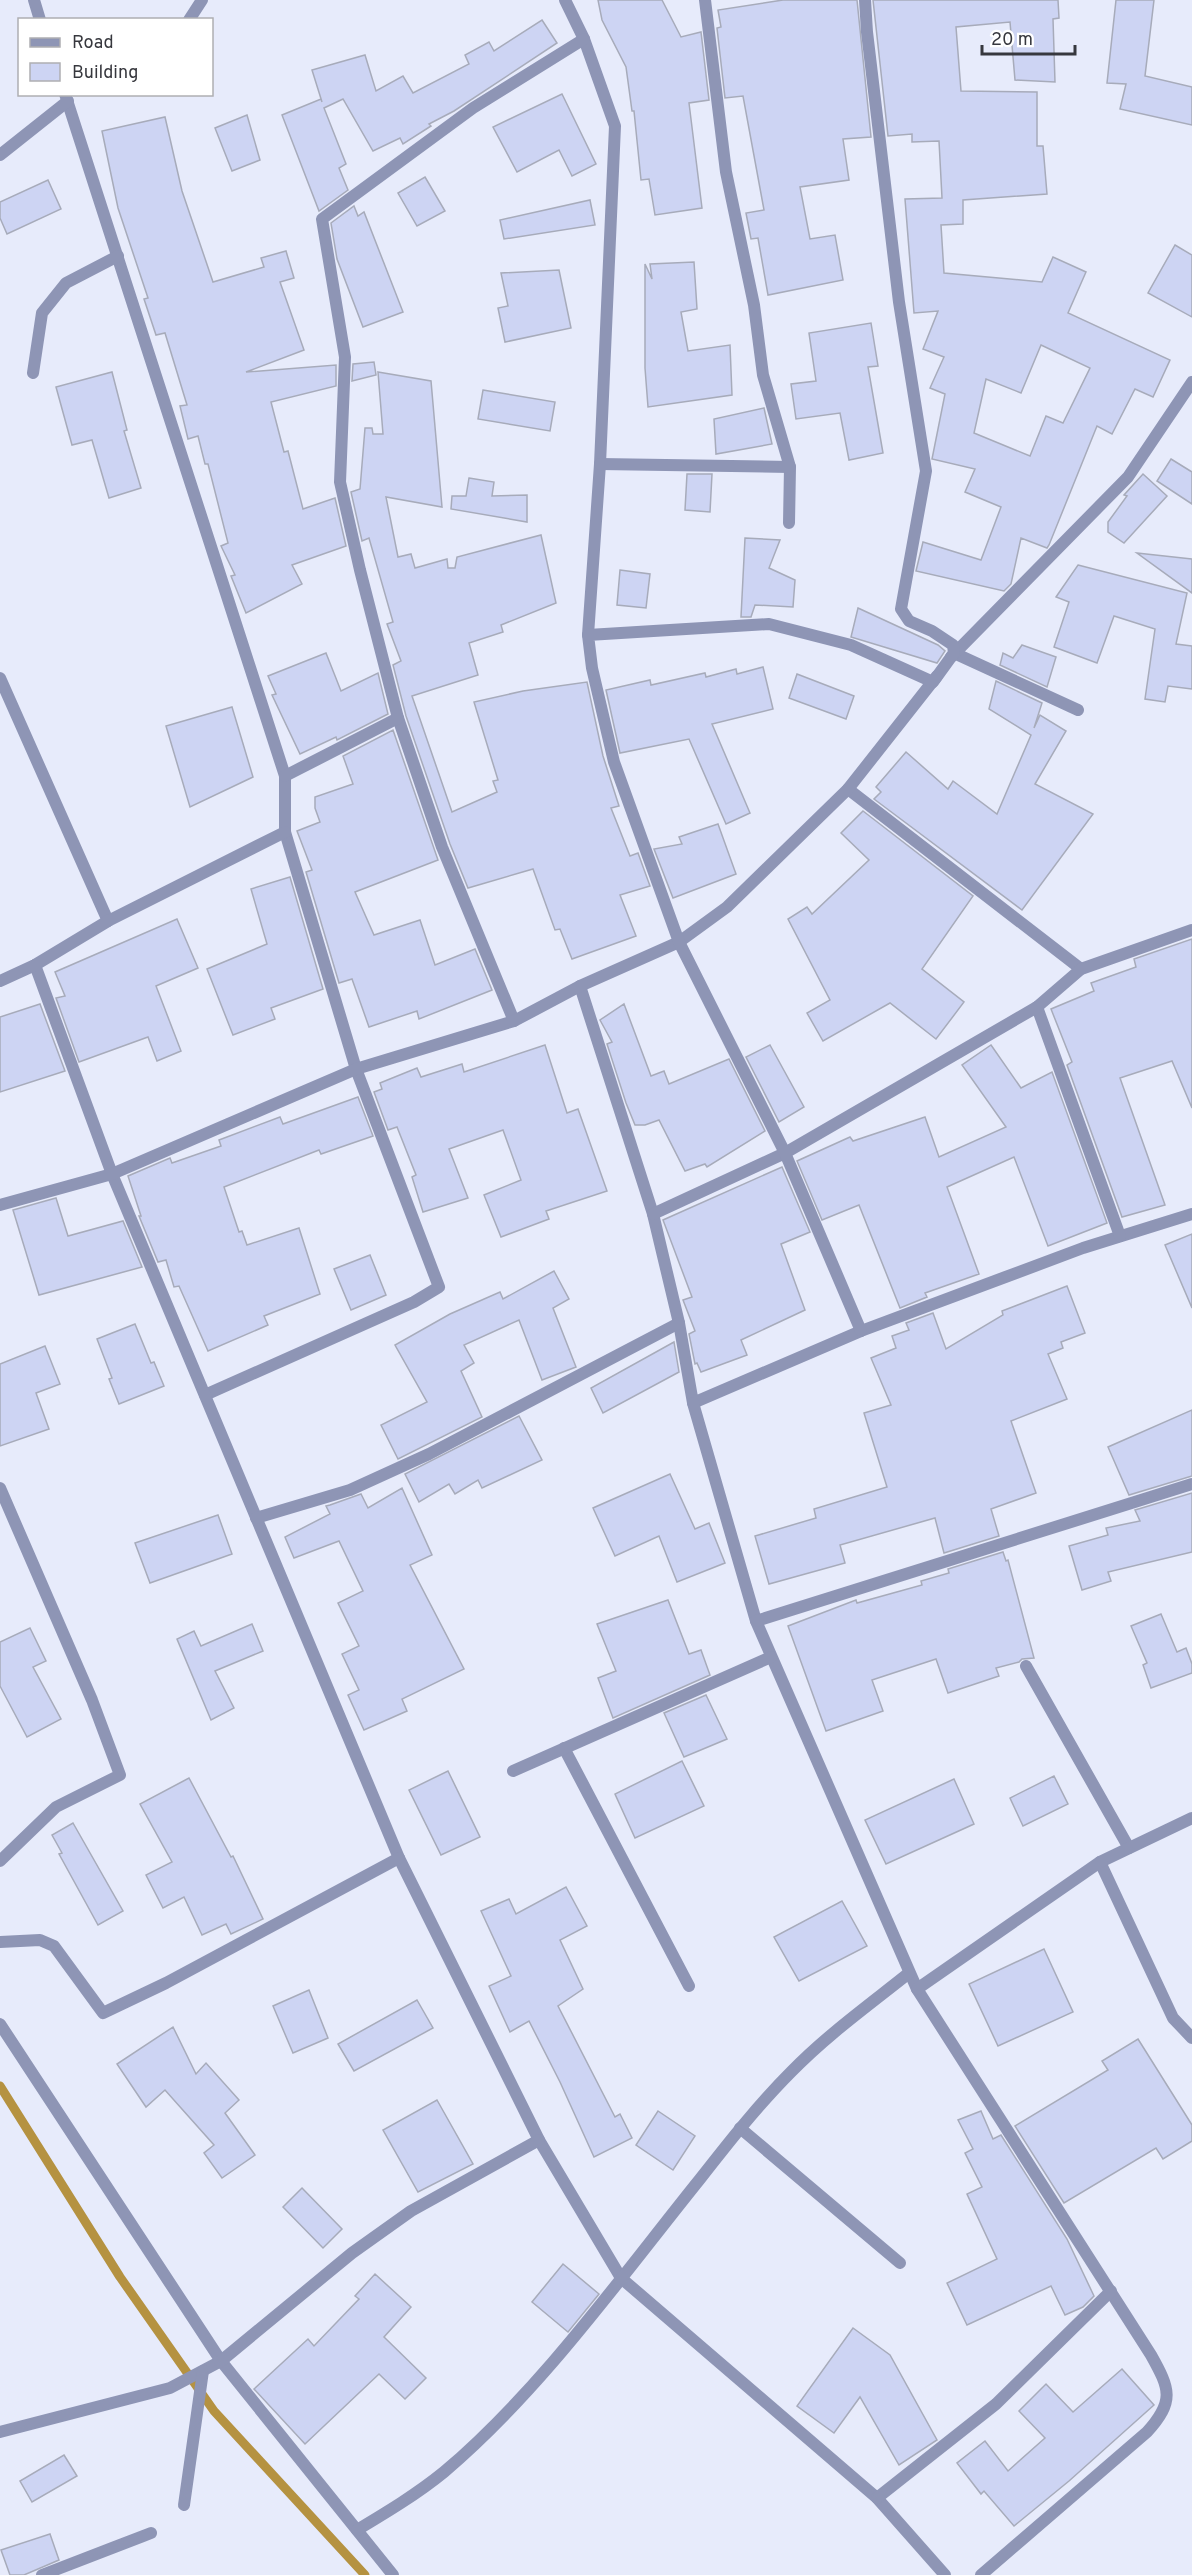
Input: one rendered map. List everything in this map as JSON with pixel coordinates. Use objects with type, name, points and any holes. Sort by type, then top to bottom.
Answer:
[{"type":"street","points":[[34,0],[39,18]]},
{"type":"street","points":[[190,18],[202,0]]},
{"type":"street","points":[[565,0],[584,39],[615,126],[600,464],[588,635],[592,668],[614,762],[679,942],[785,1153],[861,1331]]},
{"type":"street","points":[[705,0],[726,172],[754,305],[763,375],[790,467],[789,523]]},
{"type":"street","points":[[865,0],[899,302],[926,471],[901,609],[909,621],[932,631],[953,645],[954,653]]},
{"type":"street","points":[[514,1021],[442,847],[398,718],[360,570],[340,482],[345,357],[322,219],[473,108],[584,39]]},
{"type":"street","points":[[0,156],[67,98],[285,776],[285,832],[356,1069],[439,1287],[414,1302],[205,1395]]},
{"type":"street","points":[[33,374],[42,313],[66,283],[118,256]]},
{"type":"street","points":[[0,1205],[112,1174],[356,1069],[514,1021],[580,986],[679,942],[727,907],[848,789],[954,653],[1128,477],[1192,382]]},
{"type":"street","points":[[600,464],[790,467]]},
{"type":"street","points":[[588,635],[769,624],[851,645],[933,682]]},
{"type":"street","points":[[954,653],[1078,710]]},
{"type":"street","points":[[0,678],[108,921]]},
{"type":"street","points":[[285,776],[398,718]]},
{"type":"street","points":[[848,789],[1081,969]]},
{"type":"street","points":[[0,981],[36,965],[108,921],[285,832]]},
{"type":"street","points":[[653,1214],[785,1153],[1037,1007],[1081,969],[1192,930]]},
{"type":"street","points":[[36,965],[112,1174],[399,1858],[539,2140],[621,2278],[877,2498],[945,2575]]},
{"type":"street","points":[[580,986],[653,1214],[678,1323],[693,1403],[756,1621],[771,1657],[916,1989],[1111,2292],[1163,2376],[1168,2395],[1162,2415],[1147,2432],[981,2575]]},
{"type":"street","points":[[1037,1007],[1120,1236]]},
{"type":"street","points":[[693,1403],[861,1331],[1071,1252],[1192,1214]]},
{"type":"street","points":[[256,1518],[351,1490],[429,1454],[678,1323]]},
{"type":"street","points":[[756,1621],[1192,1484]]},
{"type":"street","points":[[0,1488],[92,1700],[120,1775],[56,1807],[0,1860]]},
{"type":"street","points":[[513,1771],[771,1657]]},
{"type":"street","points":[[1026,1666],[1129,1848]]},
{"type":"street","points":[[564,1748],[689,1986]]},
{"type":"street","points":[[916,1989],[1100,1862],[1192,1818]]},
{"type":"street","points":[[0,1942],[40,1940],[54,1946],[103,2013],[166,1983],[399,1858]]},
{"type":"street","points":[[1100,1862],[1173,2018],[1192,2038]]},
{"type":"street","points":[[357,2530],[413,2495],[444,2472],[482,2436],[532,2385],[621,2278],[740,2128],[790,2073],[825,2039],[909,1973]]},
{"type":"street","points":[[0,2024],[221,2361],[393,2575]]},
{"type":"street","points":[[740,2128],[900,2263]]},
{"type":"street","points":[[0,2432],[170,2388],[203,2371],[221,2361],[352,2253],[411,2211],[539,2140]]},
{"type":"street","points":[[877,2498],[996,2404],[1111,2292]]},
{"type":"street","points":[[184,2505],[203,2371]]},
{"type":"street","points":[[42,2575],[151,2533]]},
{"type":"building","points":[[598,0],[662,0],[681,37],[701,32],[709,100],[689,103],[702,208],[655,215],[649,179],[641,180],[634,111],[632,111],[626,67],[602,20]]},
{"type":"building","points":[[783,0],[857,0],[871,137],[843,139],[849,180],[800,187],[810,239],[835,235],[843,280],[768,295],[758,238],[751,239],[746,213],[764,210],[743,96],[725,98],[717,28],[721,27],[718,10]]},
{"type":"building","points":[[873,0],[1058,0],[1059,18],[1053,19],[1055,82],[1015,80],[1010,22],[956,27],[961,91],[1037,92],[1037,146],[1043,146],[1047,194],[963,200],[963,224],[941,225],[944,273],[1042,282],[1053,257],[1086,272],[1068,313],[1170,360],[1153,397],[1135,389],[1112,434],[1097,426],[1049,545],[1047,548],[1021,538],[1011,584],[1004,591],[916,571],[923,542],[981,560],[1001,507],[965,492],[975,469],[932,459],[945,394],[930,388],[944,357],[923,349],[938,311],[914,313],[905,199],[942,198],[939,141],[912,142],[912,134],[888,136]],"holes":[[[1041,345],[1090,368],[1063,423],[1046,416],[1030,456],[974,433],[986,379],[1021,393]]]},
{"type":"building","points":[[1116,0],[1154,0],[1145,76],[1192,87],[1192,125],[1120,109],[1126,84],[1107,83]]},
{"type":"building","points":[[542,20],[557,43],[454,111],[429,124],[431,126],[403,144],[400,138],[373,151],[343,99],[324,108],[346,164],[339,168],[348,190],[319,211],[282,115],[321,99],[322,102],[312,70],[365,55],[376,91],[403,76],[413,93],[469,64],[465,55],[489,42],[494,51]]},
{"type":"building","points":[[562,94],[596,164],[572,176],[559,150],[517,172],[493,127]]},
{"type":"building","points":[[247,115],[260,160],[232,171],[215,128]]},
{"type":"building","points":[[165,117],[182,191],[213,282],[264,267],[261,258],[286,251],[294,278],[280,282],[304,350],[246,372],[336,365],[336,386],[271,402],[284,452],[288,451],[303,509],[335,498],[346,546],[292,565],[302,584],[246,613],[231,576],[235,575],[221,546],[228,543],[208,464],[205,464],[198,436],[188,439],[180,406],[187,405],[165,333],[156,335],[144,299],[148,298],[118,208],[102,131]]},
{"type":"building","points":[[425,177],[445,211],[417,226],[398,193]]},
{"type":"building","points":[[48,180],[61,209],[7,234],[0,218],[0,202]]},
{"type":"building","points":[[590,200],[595,225],[504,239],[500,220]]},
{"type":"building","points":[[354,206],[358,216],[364,212],[403,312],[363,327],[337,259],[331,223]]},
{"type":"building","points":[[1175,245],[1192,255],[1192,317],[1148,293]]},
{"type":"building","points":[[694,262],[697,309],[681,312],[688,351],[730,345],[732,395],[648,407],[645,368],[645,264],[652,279],[650,264]]},
{"type":"building","points":[[559,270],[571,328],[505,342],[498,308],[508,306],[501,273]]},
{"type":"building","points":[[871,323],[878,366],[868,367],[883,453],[849,460],[840,413],[796,419],[791,384],[816,381],[809,333]]},
{"type":"building","points":[[374,362],[376,375],[352,381],[353,364]]},
{"type":"building","points":[[112,372],[127,430],[124,431],[141,488],[109,498],[92,440],[72,445],[56,387]]},
{"type":"building","points":[[378,372],[431,381],[442,507],[386,497],[398,557],[411,554],[415,568],[447,559],[448,568],[455,568],[457,557],[541,535],[556,603],[501,625],[503,632],[469,643],[478,675],[412,696],[452,812],[497,792],[493,781],[498,780],[474,702],[523,691],[587,682],[603,756],[619,806],[611,808],[630,856],[638,853],[650,886],[620,895],[636,936],[572,959],[560,929],[555,930],[533,869],[468,888],[450,844],[406,716],[393,665],[401,661],[387,624],[393,622],[369,538],[362,541],[351,492],[360,489],[365,428],[372,428],[373,434],[383,434]]},
{"type":"building","points":[[483,390],[555,402],[550,431],[478,419]]},
{"type":"building","points":[[764,408],[772,444],[716,454],[714,419]]},
{"type":"building","points":[[1171,459],[1192,472],[1192,504],[1157,481]]},
{"type":"building","points":[[687,474],[712,474],[710,512],[685,510]]},
{"type":"building","points":[[1143,474],[1167,496],[1124,543],[1108,532],[1108,522],[1127,496],[1124,495]]},
{"type":"building","points":[[469,478],[494,482],[492,496],[527,495],[527,522],[451,509],[452,496],[466,496]]},
{"type":"building","points":[[745,538],[780,540],[769,568],[795,580],[793,607],[755,605],[751,617],[741,617]]},
{"type":"building","points":[[1137,553],[1192,559],[1192,593]]},
{"type":"building","points":[[1078,565],[1187,593],[1176,644],[1192,646],[1192,689],[1168,686],[1165,702],[1145,699],[1155,629],[1114,616],[1097,663],[1054,647],[1069,602],[1056,597]]},
{"type":"building","points":[[620,570],[650,574],[646,608],[617,605]]},
{"type":"building","points":[[858,608],[938,645],[945,651],[937,663],[851,637]]},
{"type":"building","points":[[1022,645],[1056,657],[1047,687],[1000,665],[1003,653],[1013,658]]},
{"type":"building","points":[[326,653],[341,691],[378,673],[388,714],[337,740],[336,737],[300,754],[272,695],[276,694],[268,676]]},
{"type":"building","points":[[763,667],[773,709],[712,724],[750,813],[726,824],[689,739],[620,753],[606,690],[650,680],[651,685],[705,673],[706,677],[736,669],[737,674]]},
{"type":"building","points":[[797,674],[854,696],[846,719],[789,698]]},
{"type":"building","points":[[996,681],[1042,703],[1034,728],[1040,715],[1066,731],[1035,784],[1093,814],[1022,910],[874,799],[881,792],[876,787],[906,752],[948,789],[953,781],[997,814],[1031,735],[989,709]]},
{"type":"building","points":[[232,707],[253,777],[190,807],[166,726]]},
{"type":"building","points":[[393,730],[438,860],[355,892],[374,935],[420,920],[435,965],[475,949],[492,990],[419,1019],[417,1011],[369,1027],[352,979],[339,983],[306,872],[312,870],[297,831],[320,822],[315,808],[315,797],[353,784],[343,756]]},
{"type":"building","points":[[863,811],[973,896],[922,969],[964,1002],[936,1039],[890,1003],[823,1041],[807,1013],[830,1000],[788,919],[807,907],[812,914],[869,860],[841,833]]},
{"type":"building","points":[[718,824],[736,874],[673,898],[654,849],[682,844],[679,837]]},
{"type":"building","points":[[290,877],[323,989],[271,1008],[275,1019],[233,1035],[207,969],[267,944],[251,889]]},
{"type":"building","points":[[177,919],[198,968],[156,986],[181,1051],[157,1061],[148,1037],[79,1062],[56,998],[65,996],[55,972]]},
{"type":"building","points":[[1192,939],[1192,1108],[1172,1061],[1120,1078],[1165,1205],[1122,1217],[1067,1065],[1072,1062],[1051,1009],[1094,991],[1091,983],[1136,967],[1134,959]]},
{"type":"building","points":[[40,1004],[65,1071],[0,1092],[0,1017]]},
{"type":"building","points":[[624,1004],[651,1076],[664,1071],[669,1084],[729,1059],[765,1131],[707,1167],[705,1164],[685,1171],[659,1120],[645,1125],[635,1125],[626,1103],[607,1044],[612,1042],[600,1020]]},
{"type":"building","points":[[545,1045],[567,1113],[578,1109],[607,1191],[546,1211],[549,1219],[501,1237],[484,1195],[521,1180],[503,1130],[449,1149],[468,1198],[423,1212],[412,1177],[416,1175],[397,1127],[388,1130],[374,1092],[382,1089],[380,1083],[417,1068],[421,1077],[462,1064],[464,1072]]},
{"type":"building","points":[[770,1045],[804,1107],[779,1122],[746,1057]]},
{"type":"building","points":[[991,1045],[1021,1088],[1052,1072],[1107,1223],[1048,1246],[1014,1157],[947,1187],[979,1274],[925,1293],[927,1297],[900,1308],[859,1205],[822,1220],[797,1161],[850,1137],[853,1141],[925,1117],[939,1157],[1006,1127],[962,1065]]},
{"type":"building","points":[[358,1097],[373,1136],[321,1154],[319,1150],[224,1187],[239,1232],[242,1231],[247,1245],[299,1228],[320,1294],[264,1316],[268,1325],[208,1351],[179,1286],[174,1287],[166,1260],[158,1262],[139,1216],[141,1216],[128,1176],[170,1158],[172,1163],[221,1146],[219,1140],[280,1117],[283,1124]]},
{"type":"building","points":[[782,1167],[810,1232],[781,1244],[805,1310],[741,1340],[747,1355],[701,1372],[697,1363],[695,1364],[689,1334],[695,1331],[683,1300],[692,1297],[663,1220]]},
{"type":"building","points":[[56,1198],[68,1236],[123,1221],[142,1267],[39,1295],[13,1210]]},
{"type":"building","points":[[1192,1234],[1192,1308],[1165,1245]]},
{"type":"building","points":[[370,1255],[386,1295],[351,1310],[334,1269]]},
{"type":"building","points":[[554,1271],[569,1299],[553,1308],[576,1367],[542,1380],[519,1320],[464,1345],[474,1363],[461,1371],[482,1417],[398,1459],[381,1425],[427,1402],[395,1345],[450,1314],[500,1292],[503,1299]]},
{"type":"building","points":[[1067,1286],[1085,1333],[1061,1342],[1063,1348],[1048,1354],[1067,1399],[1011,1421],[1036,1493],[991,1509],[999,1536],[944,1553],[935,1518],[840,1545],[845,1563],[769,1584],[755,1536],[816,1518],[814,1509],[887,1487],[864,1413],[891,1405],[871,1358],[896,1348],[892,1336],[909,1330],[906,1323],[933,1313],[946,1349],[1003,1315],[1002,1311]]},
{"type":"building","points":[[135,1324],[151,1363],[154,1362],[164,1386],[119,1404],[97,1339]]},
{"type":"building","points":[[674,1342],[679,1372],[603,1413],[591,1388]]},
{"type":"building","points":[[45,1346],[60,1384],[36,1393],[49,1429],[0,1446],[0,1364]]},
{"type":"building","points":[[1192,1410],[1192,1476],[1129,1495],[1108,1447]]},
{"type":"building","points":[[519,1416],[542,1460],[482,1488],[478,1480],[455,1494],[449,1484],[419,1502],[405,1474]]},
{"type":"building","points":[[670,1474],[695,1529],[709,1523],[725,1563],[677,1582],[659,1536],[615,1556],[593,1508]]},
{"type":"building","points":[[402,1488],[432,1555],[410,1565],[464,1669],[402,1699],[407,1711],[364,1730],[348,1695],[359,1690],[342,1654],[359,1646],[338,1603],[363,1591],[339,1541],[294,1558],[285,1537],[330,1514],[326,1506],[361,1494],[368,1508]]},
{"type":"building","points":[[1192,1493],[1192,1552],[1108,1572],[1111,1581],[1082,1590],[1069,1546],[1108,1535],[1106,1528],[1140,1521],[1135,1510]]},
{"type":"building","points":[[218,1515],[232,1554],[150,1583],[135,1543]]},
{"type":"building","points":[[1003,1552],[1006,1561],[1008,1560],[1034,1658],[1022,1659],[1019,1662],[996,1668],[999,1676],[948,1693],[936,1659],[872,1680],[883,1711],[826,1731],[788,1626],[856,1600],[857,1603],[922,1585],[921,1581],[949,1573],[948,1569]]},
{"type":"building","points":[[668,1600],[689,1654],[701,1650],[710,1675],[613,1718],[598,1678],[616,1671],[597,1624]]},
{"type":"building","points":[[1161,1614],[1177,1652],[1186,1648],[1192,1664],[1192,1673],[1151,1688],[1143,1665],[1147,1663],[1131,1626]]},
{"type":"building","points":[[252,1624],[263,1651],[215,1671],[234,1708],[211,1720],[177,1639],[194,1631],[201,1646]]},
{"type":"building","points":[[30,1628],[46,1661],[33,1667],[61,1719],[27,1737],[0,1686],[0,1642]]},
{"type":"building","points":[[706,1695],[727,1739],[684,1757],[664,1713]]},
{"type":"building","points":[[682,1761],[704,1806],[635,1838],[615,1794]]},
{"type":"building","points":[[448,1771],[480,1837],[441,1855],[409,1790]]},
{"type":"building","points":[[1054,1776],[1068,1804],[1023,1826],[1010,1798]]},
{"type":"building","points":[[189,1778],[231,1857],[233,1856],[263,1919],[231,1934],[226,1924],[202,1935],[184,1897],[163,1908],[146,1875],[172,1862],[140,1804]]},
{"type":"building","points":[[954,1779],[974,1824],[886,1864],[865,1820]]},
{"type":"building","points":[[73,1823],[123,1911],[98,1925],[59,1854],[62,1853],[52,1835]]},
{"type":"building","points":[[566,1887],[587,1926],[560,1940],[583,1989],[558,2006],[615,2117],[620,2114],[632,2138],[594,2157],[529,2021],[510,2032],[489,1986],[511,1976],[481,1911],[509,1899],[516,1914]]},
{"type":"building","points":[[842,1901],[867,1946],[799,1981],[774,1937]]},
{"type":"building","points":[[1044,1949],[1073,2012],[998,2046],[969,1984]]},
{"type":"building","points":[[309,1990],[328,2038],[293,2053],[273,2006]]},
{"type":"building","points":[[417,2000],[433,2028],[354,2071],[338,2044]]},
{"type":"building","points":[[173,2027],[196,2074],[206,2063],[239,2100],[225,2113],[255,2155],[222,2178],[204,2153],[214,2145],[165,2090],[146,2107],[117,2064]]},
{"type":"building","points":[[1138,2039],[1192,2125],[1192,2141],[1163,2159],[1156,2148],[1064,2203],[1015,2126],[1108,2070],[1102,2061]]},
{"type":"building","points":[[437,2100],[473,2164],[418,2192],[383,2130]]},
{"type":"building","points":[[658,2111],[695,2136],[673,2170],[636,2145]]},
{"type":"building","points":[[981,2111],[993,2139],[1001,2135],[1067,2239],[1094,2296],[1083,2307],[1065,2315],[1051,2286],[967,2325],[947,2283],[997,2259],[967,2194],[982,2187],[965,2153],[973,2149],[958,2120]]},
{"type":"building","points":[[302,2188],[342,2229],[323,2248],[283,2207]]},
{"type":"building","points":[[563,2264],[599,2294],[568,2332],[532,2302]]},
{"type":"building","points":[[375,2274],[411,2307],[384,2337],[426,2378],[405,2399],[379,2374],[305,2444],[254,2389],[308,2339],[314,2346],[359,2299],[355,2296]]},
{"type":"building","points":[[853,2328],[890,2355],[937,2440],[899,2465],[860,2397],[834,2433],[797,2406]]},
{"type":"building","points":[[1122,2369],[1154,2405],[1069,2481],[1014,2526],[984,2491],[981,2494],[957,2463],[985,2441],[1008,2471],[1045,2438],[1019,2411],[1046,2384],[1073,2412]]},
{"type":"building","points":[[64,2455],[77,2476],[32,2502],[20,2481]]},
{"type":"building","points":[[50,2534],[59,2560],[24,2575],[10,2575],[1,2550]]},
{"type":"waterway","points":[[0,2086],[120,2277],[214,2411],[365,2575]]}]
